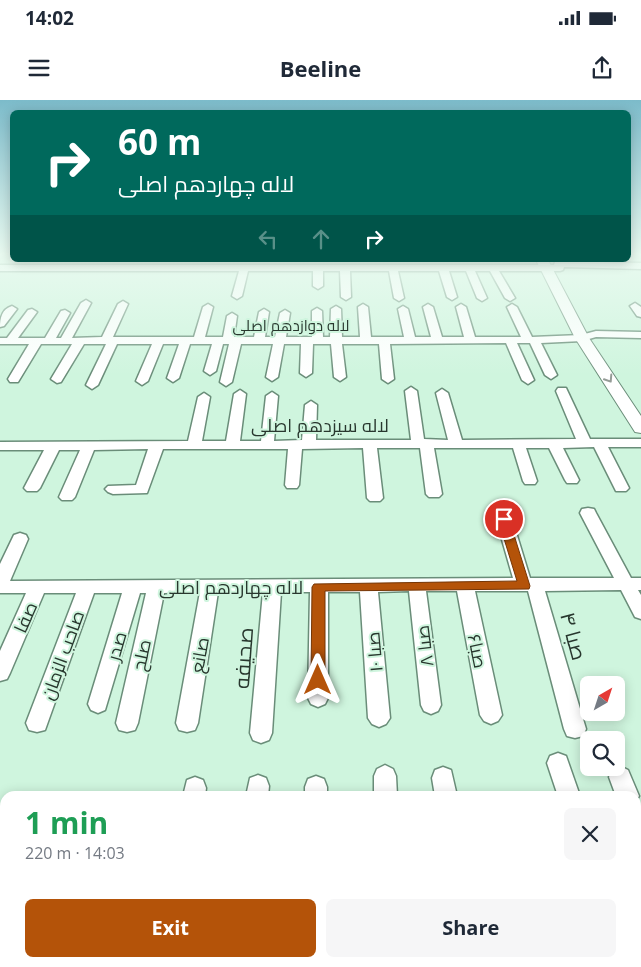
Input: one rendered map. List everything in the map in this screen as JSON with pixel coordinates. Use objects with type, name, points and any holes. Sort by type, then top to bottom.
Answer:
[{"type":"main road","points":[[568,293],[641,428]]},
{"type":"main road","points":[[590,332],[641,407]]},
{"type":"street","points":[[399,293],[410,340]]},
{"type":"street","points":[[480,293],[482,298]]},
{"type":"street","points":[[508,293],[511,302],[551,375]]},
{"type":"street","points":[[65,341],[86,303]]},
{"type":"street","points":[[92,385],[123,304]]},
{"type":"street","points":[[461,306],[470,340]]},
{"type":"street","points":[[199,340],[208,307]]},
{"type":"street","points":[[364,307],[366,340]]},
{"type":"street","points":[[428,307],[437,340]]},
{"type":"street","points":[[0,324],[12,309]]},
{"type":"street","points":[[336,309],[336,340],[340,377]]},
{"type":"street","points":[[306,374],[317,311]]},
{"type":"street","points":[[5,341],[32,312]]},
{"type":"street","points":[[14,379],[65,312]]},
{"type":"street","points":[[259,340],[264,312]]},
{"type":"street","points":[[272,377],[285,313]]},
{"type":"street","points":[[226,382],[228,340],[232,316]]},
{"type":"street","name":"لاله دوازدهم اصلی","points":[[5,341],[532,340],[590,332],[641,335]]},
{"type":"street","points":[[142,382],[159,340]]},
{"type":"street","points":[[173,378],[186,340]]},
{"type":"street","points":[[210,371],[228,340]]},
{"type":"street","points":[[384,340],[388,379]]},
{"type":"street","points":[[510,340],[528,380]]},
{"type":"street","points":[[57,379],[80,341]]},
{"type":"street","points":[[411,391],[434,494]]},
{"type":"street","points":[[562,391],[592,444],[621,488]]},
{"type":"street","points":[[442,393],[456,443]]},
{"type":"street","points":[[232,445],[240,394]]},
{"type":"street","points":[[267,444],[272,396]]},
{"type":"street","points":[[194,445],[204,397]]},
{"type":"street","points":[[292,485],[311,405]]},
{"type":"street","points":[[518,443],[530,481]]},
{"type":"street","name":"لاله سیزدهم اصلی","points":[[2,449],[54,445],[641,443]]},
{"type":"street","points":[[370,444],[375,498]]},
{"type":"street","points":[[554,444],[572,480]]},
{"type":"street","points":[[32,488],[54,445]]},
{"type":"street","points":[[67,497],[88,445]]},
{"type":"street","points":[[113,489],[142,490],[156,445]]},
{"type":"street","points":[[588,513],[634,584],[641,612]]},
{"type":"street","name":"صبا ۴","points":[[504,519],[530,586],[575,729]]},
{"type":"street","points":[[0,583],[20,539]]},
{"type":"street","name":"لاله چهاردهم اصلی","points":[[0,588],[634,584]]},
{"type":"street","name":"صبا ۸","points":[[416,586],[431,705]]},
{"type":"street","name":"صبا۶","points":[[465,586],[491,715]]},
{"type":"street","name":"صفا","points":[[0,673],[38,587]]},
{"type":"street","name":"صاحب الزمان","points":[[37,724],[87,587]]},
{"type":"street","name":"صدر","points":[[98,704],[133,587]]},
{"type":"street","name":"صلح","points":[[127,723],[156,587]]},
{"type":"street","name":"صانع","points":[[187,723],[210,587]]},
{"type":"street","name":"صحیفه","points":[[261,733],[272,587]]},
{"type":"street","points":[[318,698],[319,587]]},
{"type":"street","name":"صبا ۱۰","points":[[369,587],[379,718]]},
{"type":"street","points":[[558,763],[567,791]]},
{"type":"route","points":[[318,680],[319,587],[524,586],[504,519]]}]
